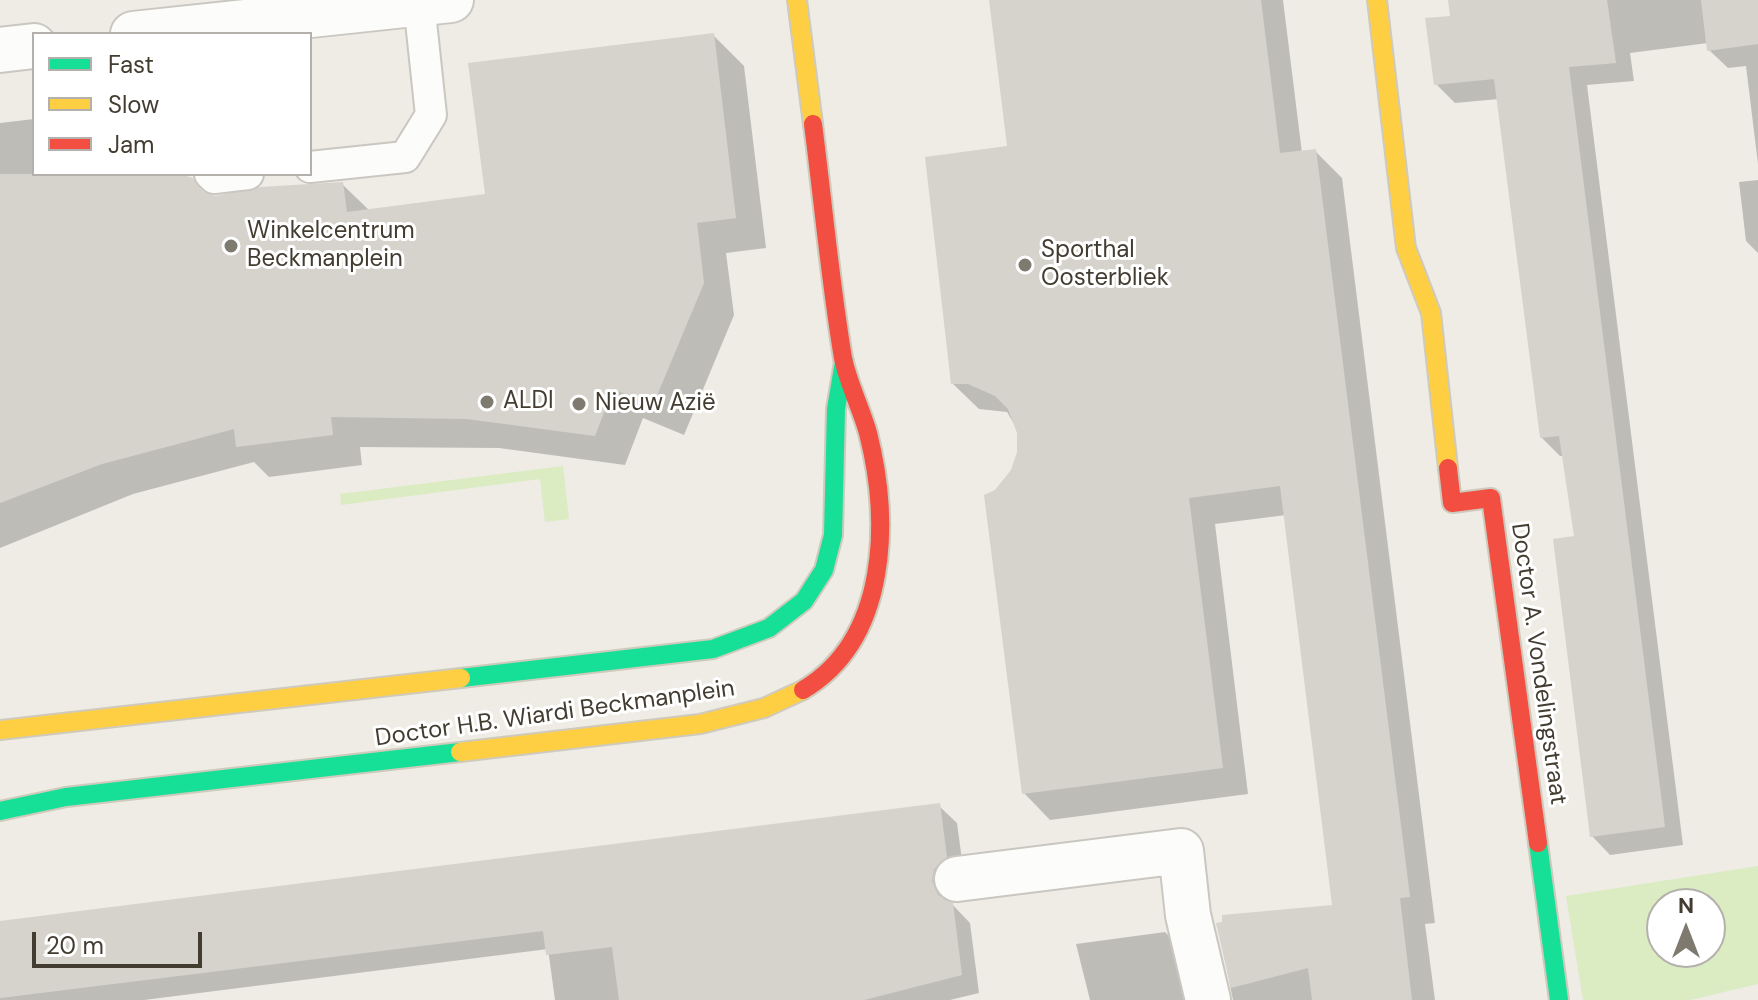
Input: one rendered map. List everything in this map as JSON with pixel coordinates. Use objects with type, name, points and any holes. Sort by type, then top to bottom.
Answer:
[{"type":"street","name":"Doctor H.B. Wiardi Beckmanplein","points":[[0,811],[29,804],[637,731],[748,713],[787,699],[824,677],[845,655],[859,631],[871,595],[881,500],[861,398],[844,362],[797,0]]},
{"type":"street","name":"Doctor A. Vondelingstraat","points":[[1377,0],[1406,248],[1431,313],[1452,503],[1491,498],[1559,1000]]},
{"type":"street","points":[[166,32],[435,2]]},
{"type":"street","points":[[0,50],[32,46]]},
{"type":"street","name":"Doctor H.B. Wiardi Beckmanplein","points":[[0,730],[713,649],[754,637],[793,611],[821,581],[832,557],[837,477],[833,422],[844,362]]},
{"type":"street","points":[[957,879],[1181,851],[1188,915],[1208,1000]]},
{"type":"lane","points":[[312,167],[405,157],[431,115],[435,2]]},
{"type":"green space","points":[[563,466],[569,519],[545,522],[540,479],[341,505],[340,494]]},
{"type":"green space","points":[[1758,866],[1758,984],[1690,1000],[1583,1000],[1566,896]]},
{"type":"building","points":[[989,0],[1261,0],[1280,153],[1316,149],[1410,897],[1400,898],[1412,1000],[1312,1000],[1308,968],[1231,988],[1216,923],[1222,922],[1222,915],[1332,905],[1280,486],[1189,498],[1223,768],[1022,794],[984,495],[995,490],[1011,470],[1017,452],[1017,433],[1008,409],[995,396],[968,384],[951,384],[925,157],[1007,146]]},
{"type":"building","points":[[1448,0],[1607,0],[1616,63],[1569,67],[1665,827],[1590,837],[1553,539],[1574,536],[1559,436],[1540,438],[1494,79],[1434,85],[1425,18],[1450,16]]},
{"type":"building","points":[[1701,0],[1758,0],[1758,44],[1707,51]]},
{"type":"building","name":"Winkelcentrum Beckmanplein","points":[[714,33],[736,218],[697,223],[704,283],[653,405],[613,389],[595,436],[467,419],[331,417],[333,435],[236,447],[234,429],[102,464],[0,503],[0,174],[186,176],[193,178],[202,191],[215,196],[260,187],[343,182],[347,212],[485,194],[468,63]]},
{"type":"building","points":[[940,803],[947,857],[934,869],[932,881],[938,895],[953,903],[962,975],[864,1000],[619,1000],[612,947],[546,955],[543,931],[0,998],[0,921]]},
{"type":"traffic: fast","points":[[461,678],[713,649],[769,628],[804,601],[824,570],[833,535],[836,409],[844,362]]},
{"type":"traffic: fast","points":[[0,811],[66,797],[460,752]]},
{"type":"traffic: fast","points":[[1538,843],[1559,1000]]},
{"type":"traffic: slow","points":[[797,0],[813,124]]},
{"type":"traffic: slow","points":[[1377,0],[1406,248],[1431,313],[1448,468]]},
{"type":"traffic: slow","points":[[0,730],[461,678]]},
{"type":"traffic: slow","points":[[460,752],[700,724],[764,708],[803,690]]},
{"type":"traffic: jam","points":[[803,690],[831,668],[853,641],[867,609],[876,575],[880,539],[875,467],[868,433],[843,358],[813,124]]},
{"type":"traffic: jam","points":[[1448,468],[1452,503],[1491,498],[1538,843]]},
{"type":"place","name":"Winkelcentrum Beckmanplein","points":[[231,246]]},
{"type":"place","name":"Sporthal Oosterbliek","points":[[1025,265]]},
{"type":"place","name":"ALDI","points":[[487,402]]},
{"type":"place","name":"Nieuw Azië","points":[[579,404]]}]
